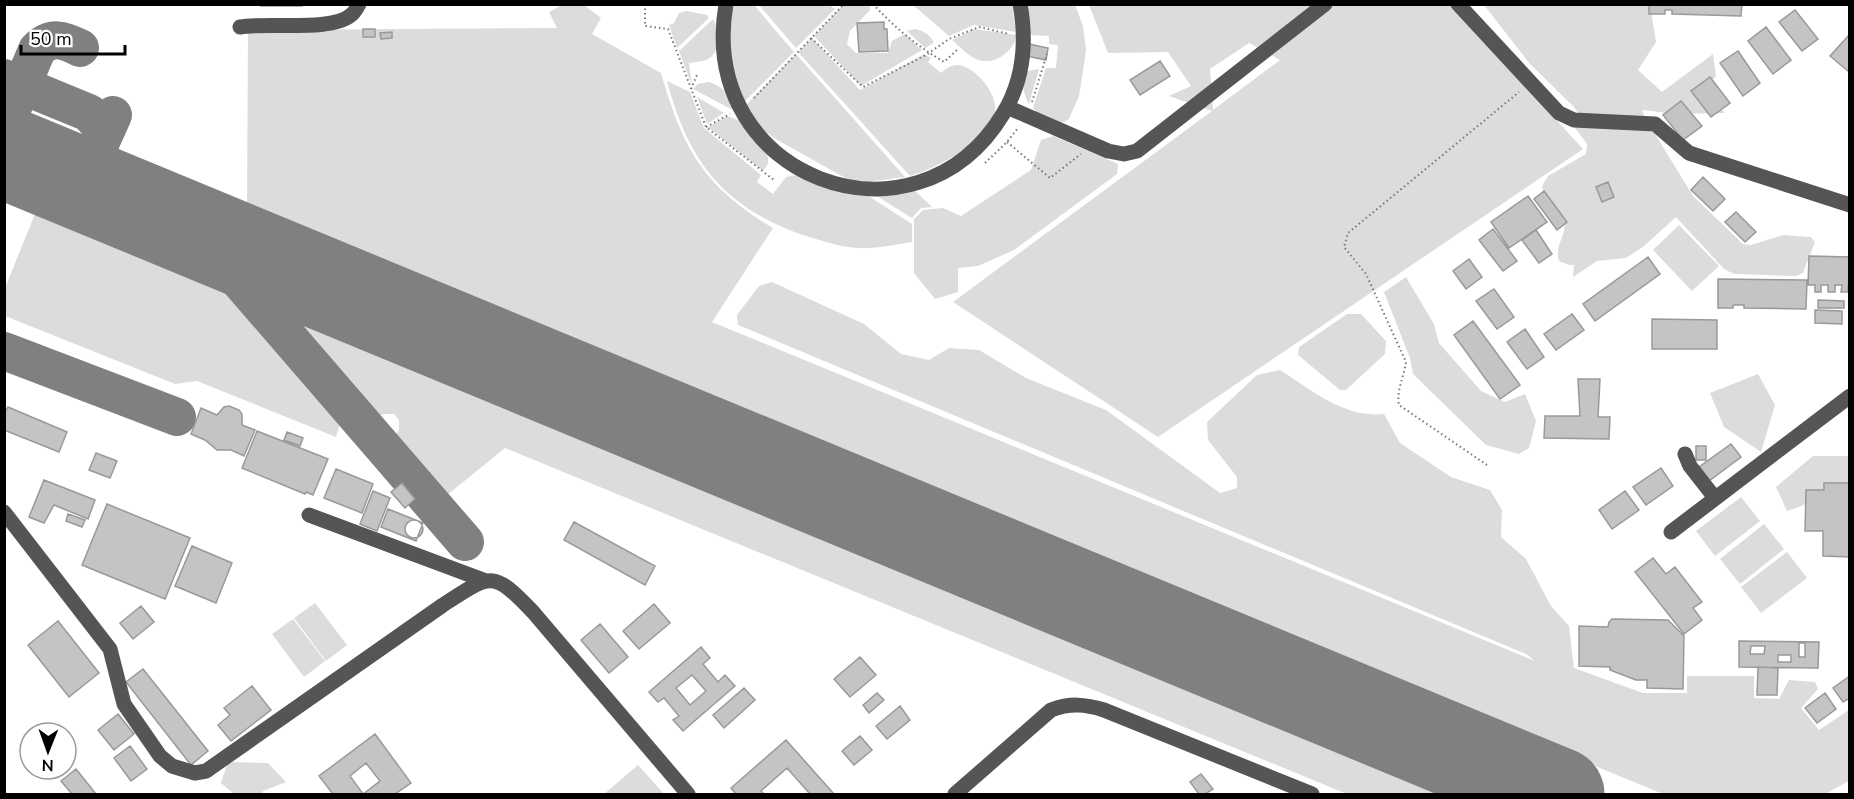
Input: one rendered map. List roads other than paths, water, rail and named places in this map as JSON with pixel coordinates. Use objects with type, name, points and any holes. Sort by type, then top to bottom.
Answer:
[{"type":"lane","points":[[240,27],[258,24],[331,24],[350,16],[359,4]]},
{"type":"lane","points":[[726,4],[722,21],[726,75],[739,109],[760,138],[803,172],[829,182],[873,188],[901,185],[927,178],[959,161],[986,137],[1007,107],[1019,73],[1024,37],[1020,4]]},
{"type":"lane","points":[[1007,107],[1108,151],[1124,154],[1137,151],[1325,4]]},
{"type":"lane","points":[[1458,4],[1559,113],[1574,120],[1655,124],[1689,153],[1850,205]]},
{"type":"lane","points":[[1671,532],[1850,396]]},
{"type":"lane","points":[[1685,454],[1689,466],[1715,498]]},
{"type":"lane","points":[[4,512],[110,649],[124,704],[160,756],[172,766],[195,773],[206,771],[443,605],[472,586],[497,580],[509,586],[533,612],[688,795]]},
{"type":"lane","points":[[309,515],[486,581]]},
{"type":"lane","points":[[955,795],[1052,710],[1065,705],[1077,704],[1104,710],[1312,795]]}]
